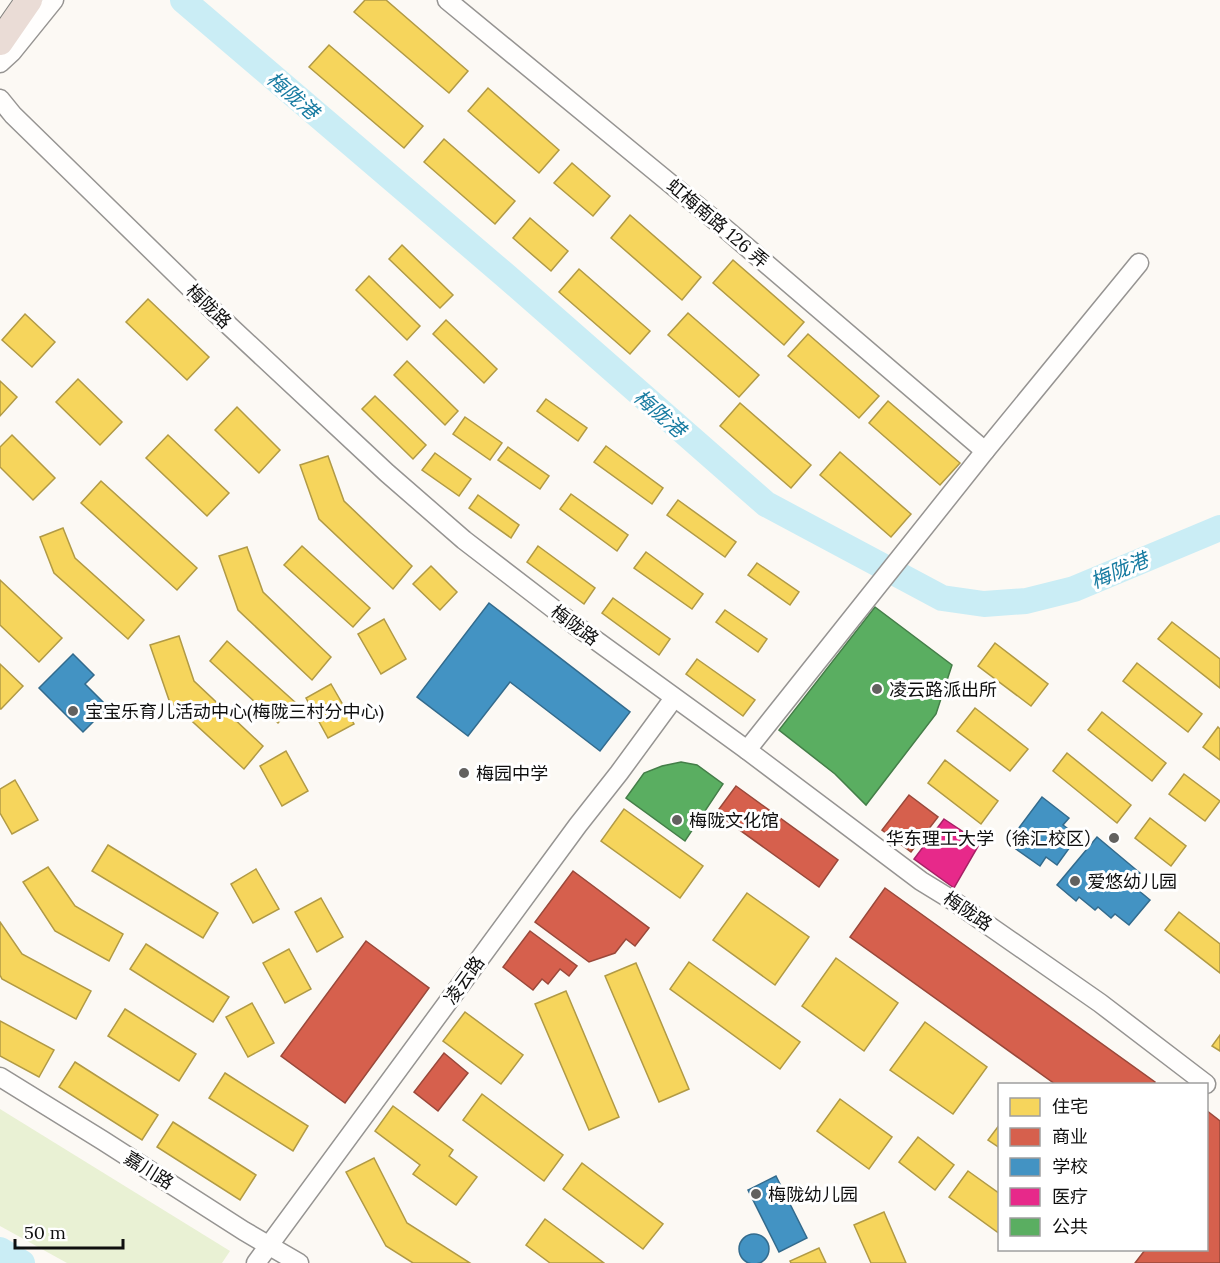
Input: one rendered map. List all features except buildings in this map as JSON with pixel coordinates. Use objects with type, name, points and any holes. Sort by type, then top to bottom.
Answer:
[{"type":"highway","points":[[0,42],[28,0]]},
{"type":"street","points":[[0,63],[12,52],[54,0]]},
{"type":"street","name":"虹梅南路 126 弄","points":[[447,0],[728,231],[985,451]]},
{"type":"street","name":"梅陇路","points":[[0,99],[223,320],[464,540],[921,881],[1100,1003],[1203,1083]]},
{"type":"street","points":[[747,750],[985,451],[1139,263]]},
{"type":"street","name":"凌云路","points":[[256,1263],[674,698]]},
{"type":"street","name":"嘉川路","points":[[0,1077],[299,1263]]},
{"type":"green space","points":[[0,1109],[230,1251],[222,1263],[67,1263],[0,1226]]},
{"type":"waterway","name":"梅陇港","points":[[183,0],[506,276],[766,504],[942,598],[984,604],[1026,601],[1074,589],[1220,528]]},
{"type":"waterway","points":[[0,1250],[22,1263]]},
{"type":"place","name":"凌云路派出所","points":[[877,689]]},
{"type":"place","name":"宝宝乐育儿活动中心(梅陇三村分中心)","points":[[73,711]]},
{"type":"place","name":"梅园中学","points":[[464,773]]},
{"type":"place","name":"梅陇文化馆","points":[[677,820]]},
{"type":"place","name":"华东理工大学（徐汇校区）","points":[[1114,838]]},
{"type":"place","name":"爱悠幼儿园","points":[[1075,881]]},
{"type":"place","name":"梅陇幼儿园","points":[[756,1194]]}]
